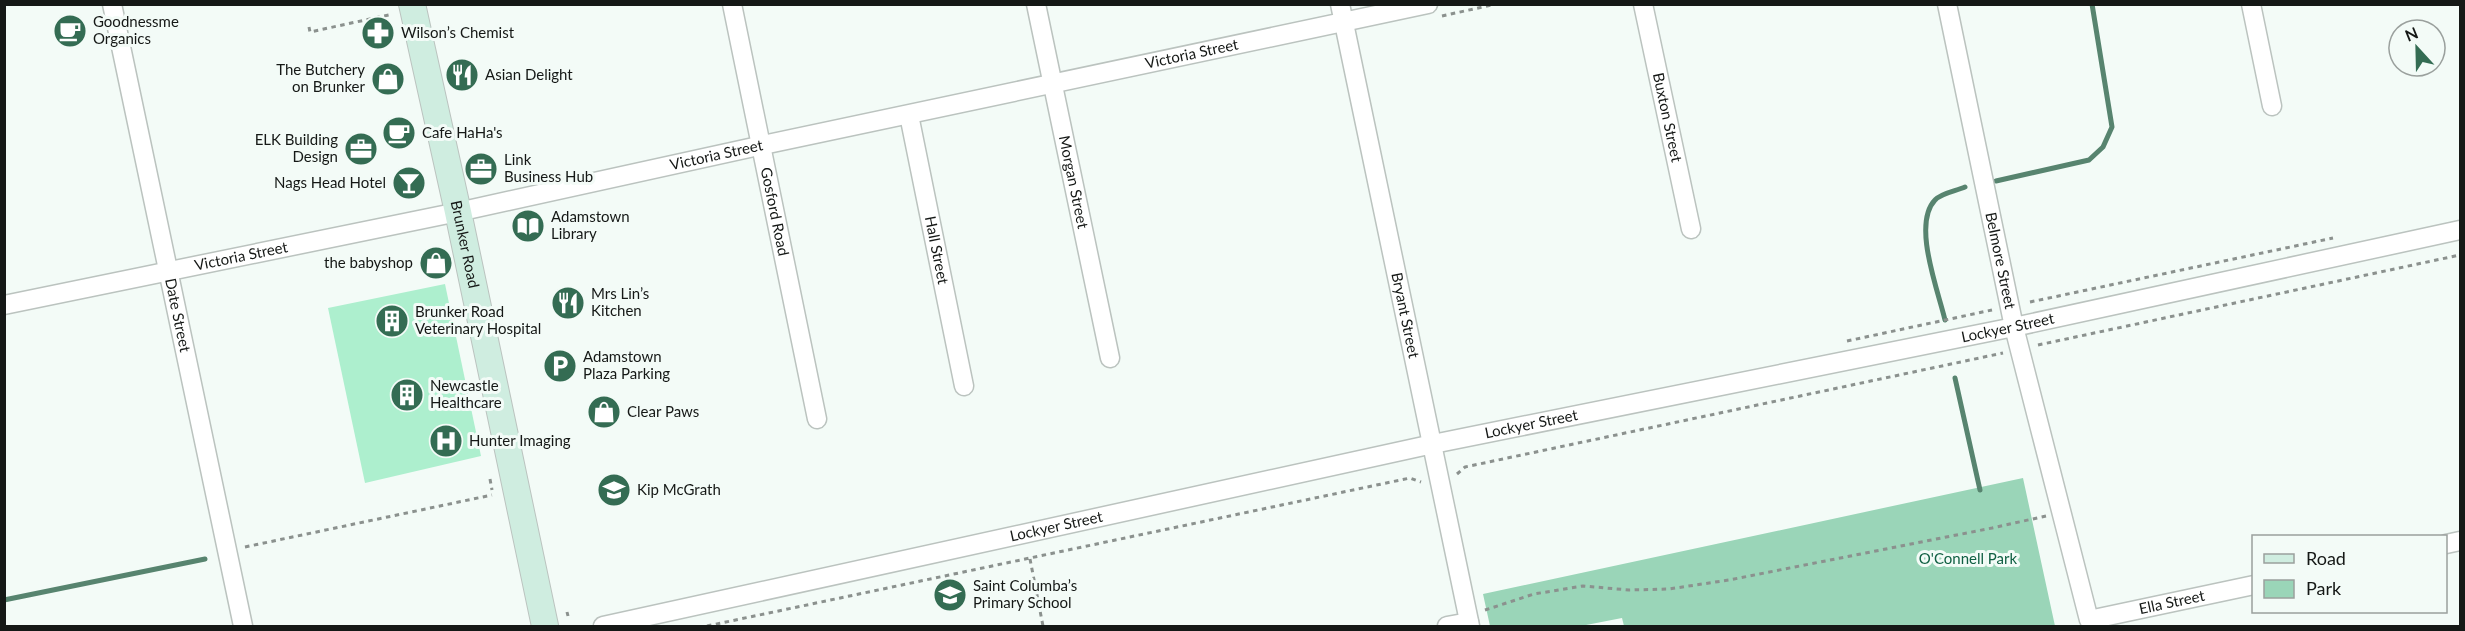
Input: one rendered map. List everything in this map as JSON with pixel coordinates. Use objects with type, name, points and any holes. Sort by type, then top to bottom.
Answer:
[{"type":"main road","name":"Brunker Road","points":[[403,10],[458,212],[545,627]]},
{"type":"street","name":"Date Street","points":[[112,4],[243,627]]},
{"type":"street","name":"Gosford Road","points":[[732,4],[763,145],[817,419]]},
{"type":"street","name":"Morgan Street","points":[[1036,4],[1110,358]]},
{"type":"street","name":"Buxton Street","points":[[1642,4],[1691,229]]},
{"type":"street","name":"Belmore Street","points":[[1947,4],[2014,327],[2089,620]]},
{"type":"street","points":[[2250,4],[2272,106]]},
{"type":"street","name":"Victoria Street","points":[[4,305],[458,212],[909,115],[1342,14],[1434,10]]},
{"type":"street","name":"Bryant Street","points":[[1342,14],[1469,624]]},
{"type":"street","name":"Hall Street","points":[[909,115],[964,386]]},
{"type":"street","name":"Lockyer Street","points":[[603,627],[1433,444],[2014,327],[2460,230]]},
{"type":"street","name":"Ella Street","points":[[2089,620],[2252,585]]},
{"type":"street","points":[[1447,627],[1469,624]]},
{"type":"path","points":[[1434,10],[1496,4]]},
{"type":"path","points":[[309,27],[310,32],[403,10]]},
{"type":"path","points":[[2030,302],[2336,237]]},
{"type":"path","points":[[2038,345],[2460,255]]},
{"type":"path","points":[[1450,478],[1465,467],[2003,353]]},
{"type":"path","points":[[707,627],[1410,478],[1426,483]]},
{"type":"path","points":[[490,479],[492,489]]},
{"type":"path","points":[[243,547],[492,495]]},
{"type":"path","points":[[1485,610],[1534,594],[1583,586],[1629,590],[1669,589],[1729,580],[2062,512]]},
{"type":"path","points":[[1030,558],[1043,627]]},
{"type":"green space","name":"O'Connell Park","points":[[2023,478],[2055,626],[1624,626],[1622,618],[1581,626],[1490,626],[1483,594]]},
{"type":"building","name":"Newcastle Healthcare","points":[[445,284],[481,456],[365,483],[328,308]]},
{"type":"waterway","points":[[1996,181],[2089,160],[2103,147],[2112,127],[2092,4]]},
{"type":"waterway","points":[[1945,320],[1929,258],[1926,225],[1929,211],[1935,200],[1965,187]]},
{"type":"waterway","points":[[1955,378],[1980,490]]},
{"type":"waterway","points":[[4,600],[205,559]]},
{"type":"place","name":"Goodnessme Organics","points":[[70,31]]},
{"type":"place","name":"Wilson’s Chemist","points":[[378,33]]},
{"type":"place","name":"Asian Delight","points":[[462,75]]},
{"type":"place","name":"The Butchery on Brunker","points":[[388,79]]},
{"type":"place","name":"Cafe HaHa's","points":[[399,133]]},
{"type":"place","name":"ELK Building Design","points":[[361,149]]},
{"type":"place","name":"Link Business Hub","points":[[481,169]]},
{"type":"place","name":"Nags Head Hotel","points":[[409,183]]},
{"type":"place","name":"Adamstown Library","points":[[528,226]]},
{"type":"place","name":"the babyshop","points":[[436,263]]},
{"type":"place","name":"Mrs Lin’s Kitchen","points":[[568,303]]},
{"type":"place","name":"Brunker Road Veterinary Hospital","points":[[392,321]]},
{"type":"place","name":"Adamstown Plaza Parking","points":[[560,366]]},
{"type":"place","name":"Newcastle Healthcare","points":[[407,395]]},
{"type":"place","name":"Clear Paws","points":[[604,412]]},
{"type":"place","name":"Hunter Imaging","points":[[446,441]]},
{"type":"place","name":"Kip McGrath","points":[[614,490]]},
{"type":"place","name":"Saint Columba’s Primary School","points":[[950,595]]}]
